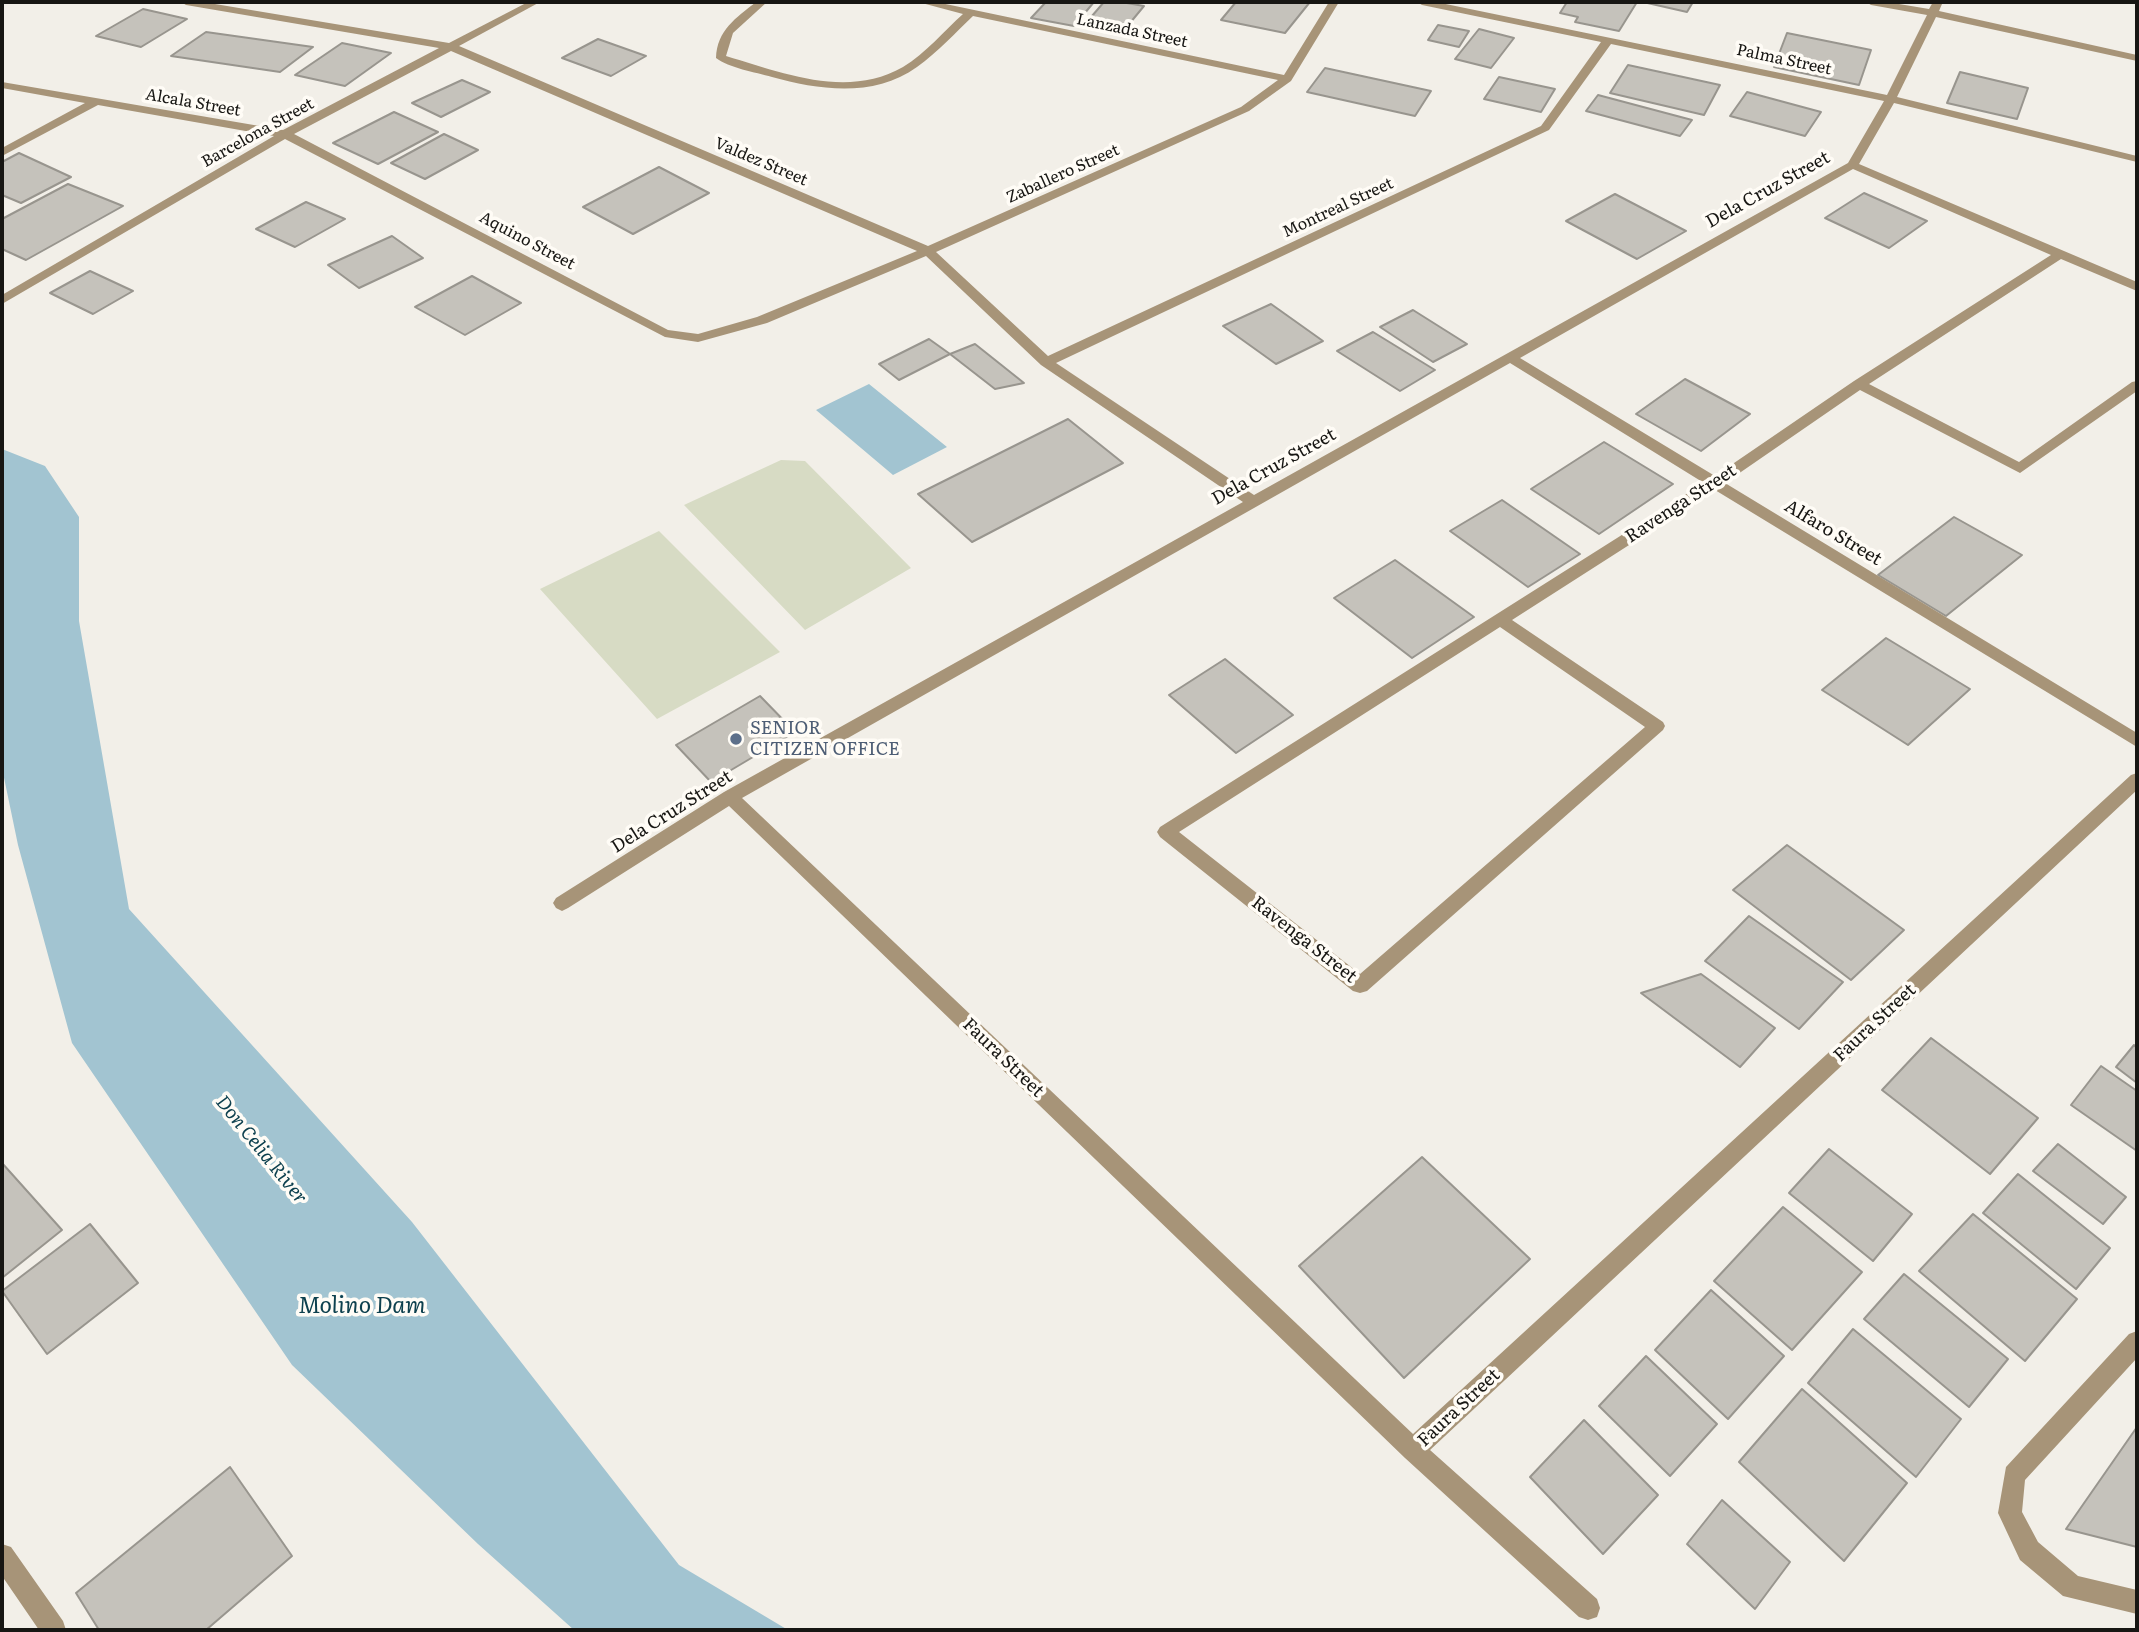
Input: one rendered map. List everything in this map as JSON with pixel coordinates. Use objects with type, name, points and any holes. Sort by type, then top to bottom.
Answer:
[{"type":"street","name":"Valdez Street","points":[[186,2],[451,47],[928,251],[1046,362],[1252,501]]},
{"type":"street","name":"Barcelona Street","points":[[2,300],[285,134],[535,2]]},
{"type":"street","points":[[762,2],[727,31],[721,42],[721,58],[800,82],[834,87],[873,82],[905,70],[970,13]]},
{"type":"street","name":"Lanzada Street","points":[[923,2],[1287,79]]},
{"type":"street","name":"Zaballero Street","points":[[762,320],[928,251],[1245,109],[1287,79],[1334,2]]},
{"type":"street","name":"Palma Street","points":[[1422,2],[1891,99],[2137,159]]},
{"type":"street","points":[[1871,2],[1932,6],[2137,50]]},
{"type":"street","points":[[1932,6],[2137,58]]},
{"type":"street","name":"Dela Cruz Street","points":[[562,903],[730,797],[1852,165],[1891,99],[1932,6]]},
{"type":"street","name":"Montreal Street","points":[[1046,362],[1545,128],[1609,39]]},
{"type":"street","name":"Alcala Street","points":[[2,85],[285,134]]},
{"type":"street","points":[[2,153],[96,102]]},
{"type":"street","name":"Aquino Street","points":[[285,134],[665,333],[698,338],[762,320]]},
{"type":"street","points":[[1852,165],[2137,287]]},
{"type":"street","name":"Ravenga Street","points":[[1501,621],[1657,726],[1360,985],[1167,832],[1715,483],[1859,384],[2062,253]]},
{"type":"street","name":"Alfaro Street","points":[[1509,357],[2137,741]]},
{"type":"street","points":[[1859,384],[2020,468],[2137,385]]},
{"type":"street","name":"Faura Street","points":[[730,797],[1413,1450],[2137,780]]},
{"type":"street","points":[[2137,1342],[2014,1475],[2010,1513],[2029,1551],[2073,1587],[2137,1602]]},
{"type":"street","points":[[1413,1450],[1588,1608]]},
{"type":"street","points":[[2,1556],[54,1630]]},
{"type":"green space","points":[[781,460],[805,461],[911,568],[805,630],[684,505]]},
{"type":"green space","points":[[659,531],[780,652],[657,719],[540,589]]},
{"type":"water","points":[[869,384],[947,447],[893,475],[816,410]]},
{"type":"water","name":"Molino Dam","points":[[2,449],[45,466],[79,517],[79,621],[129,909],[412,1222],[679,1565],[788,1630],[574,1630],[478,1544],[292,1365],[72,1043],[18,845],[2,768]]},
{"type":"building","points":[[1046,2],[1094,2],[1074,26],[1031,18]]},
{"type":"building","points":[[1104,2],[1144,6],[1125,29],[1086,23]]},
{"type":"building","points":[[1236,2],[1310,2],[1285,33],[1221,20]]},
{"type":"building","points":[[1567,2],[1637,2],[1619,31],[1575,22],[1578,17],[1560,13]]},
{"type":"building","points":[[1643,2],[1693,2],[1687,12]]},
{"type":"building","points":[[143,9],[187,19],[141,47],[96,36]]},
{"type":"building","points":[[1438,25],[1469,31],[1459,47],[1428,40]]},
{"type":"building","points":[[1479,29],[1514,38],[1491,68],[1455,59]]},
{"type":"building","points":[[206,32],[313,47],[280,72],[171,56]]},
{"type":"building","points":[[1787,33],[1871,50],[1859,85],[1774,67]]},
{"type":"building","points":[[598,39],[646,56],[611,76],[562,58]]},
{"type":"building","points":[[342,43],[391,53],[345,86],[295,75]]},
{"type":"building","points":[[1628,65],[1720,85],[1704,115],[1610,93]]},
{"type":"building","points":[[1325,68],[1431,91],[1415,116],[1307,92]]},
{"type":"building","points":[[1960,72],[2028,88],[2017,119],[1947,103]]},
{"type":"building","points":[[1499,77],[1555,89],[1541,112],[1484,99]]},
{"type":"building","points":[[462,80],[490,92],[441,117],[412,103]]},
{"type":"building","points":[[1747,92],[1821,112],[1805,136],[1730,116]]},
{"type":"building","points":[[1598,95],[1692,120],[1680,136],[1586,111]]},
{"type":"building","points":[[394,112],[438,132],[378,164],[333,143]]},
{"type":"building","points":[[444,134],[478,150],[425,179],[391,163]]},
{"type":"building","points":[[19,153],[71,177],[21,203],[2,195],[2,162]]},
{"type":"building","points":[[659,167],[709,193],[633,234],[583,207]]},
{"type":"building","points":[[68,184],[123,206],[26,260],[2,249],[2,219]]},
{"type":"building","points":[[1864,193],[1927,221],[1889,248],[1825,218]]},
{"type":"building","points":[[1615,194],[1686,231],[1637,259],[1566,221]]},
{"type":"building","points":[[306,202],[345,219],[295,247],[256,229]]},
{"type":"building","points":[[392,236],[423,258],[359,288],[328,265]]},
{"type":"building","points":[[90,271],[133,291],[93,314],[50,293]]},
{"type":"building","points":[[472,276],[521,303],[465,335],[415,307]]},
{"type":"building","points":[[1271,304],[1323,341],[1276,364],[1223,326]]},
{"type":"building","points":[[1413,310],[1467,344],[1433,362],[1380,327]]},
{"type":"building","points":[[1373,332],[1435,370],[1400,391],[1337,351]]},
{"type":"building","points":[[929,339],[950,354],[899,380],[879,364]]},
{"type":"building","points":[[975,344],[1024,383],[995,389],[950,354]]},
{"type":"building","points":[[1685,379],[1750,414],[1701,451],[1636,414]]},
{"type":"building","points":[[1068,419],[1123,463],[972,542],[918,494]]},
{"type":"building","points":[[1604,442],[1673,484],[1599,534],[1531,489]]},
{"type":"building","points":[[1502,500],[1580,554],[1528,587],[1450,531]]},
{"type":"building","points":[[1954,517],[2022,555],[1946,616],[1878,575]]},
{"type":"building","points":[[1395,560],[1474,617],[1412,658],[1334,598]]},
{"type":"building","points":[[1886,638],[1970,689],[1908,745],[1822,690]]},
{"type":"building","points":[[1225,659],[1293,715],[1236,753],[1169,695]]},
{"type":"building","name":"SENIOR CITIZEN OFFICE","points":[[760,696],[795,732],[711,782],[676,745]]},
{"type":"building","points":[[1787,845],[1904,930],[1851,980],[1733,890]]},
{"type":"building","points":[[1749,916],[1843,982],[1799,1029],[1705,961]]},
{"type":"building","points":[[1701,974],[1775,1028],[1740,1067],[1641,993]]},
{"type":"building","points":[[1931,1038],[2038,1118],[1990,1174],[1882,1090]]},
{"type":"building","points":[[2134,1045],[2137,1048],[2137,1083],[2116,1067]]},
{"type":"building","points":[[2101,1066],[2137,1091],[2137,1151],[2071,1105]]},
{"type":"building","points":[[2058,1144],[2126,1197],[2103,1224],[2033,1171]]},
{"type":"building","points":[[1829,1149],[1912,1214],[1873,1261],[1789,1193]]},
{"type":"building","points":[[1422,1157],[1530,1259],[1404,1378],[1299,1266]]},
{"type":"building","points":[[2,1163],[62,1230],[2,1278]]},
{"type":"building","points":[[2018,1174],[2110,1248],[2076,1289],[1983,1213]]},
{"type":"building","points":[[1783,1207],[1862,1272],[1792,1350],[1714,1281]]},
{"type":"building","points":[[1973,1214],[2077,1299],[2025,1361],[1919,1271]]},
{"type":"building","points":[[90,1224],[138,1283],[47,1354],[2,1291]]},
{"type":"building","points":[[1904,1274],[2008,1359],[1969,1407],[1864,1319]]},
{"type":"building","points":[[1711,1290],[1784,1356],[1728,1419],[1655,1350]]},
{"type":"building","points":[[1853,1329],[1961,1419],[1916,1477],[1808,1383]]},
{"type":"building","points":[[1646,1356],[1717,1424],[1670,1476],[1599,1406]]},
{"type":"building","points":[[1802,1389],[1907,1483],[1844,1561],[1739,1462]]},
{"type":"building","points":[[1584,1420],[1658,1495],[1603,1554],[1530,1477]]},
{"type":"building","points":[[2137,1427],[2137,1547],[2066,1529]]},
{"type":"building","points":[[230,1467],[292,1556],[206,1630],[99,1630],[76,1593]]},
{"type":"building","points":[[1722,1500],[1790,1562],[1755,1609],[1687,1544]]},
{"type":"place","name":"SENIOR CITIZEN OFFICE","points":[[736,739]]},
{"type":"water label","name":"Don Celia River","points":[[261,1150]]}]
